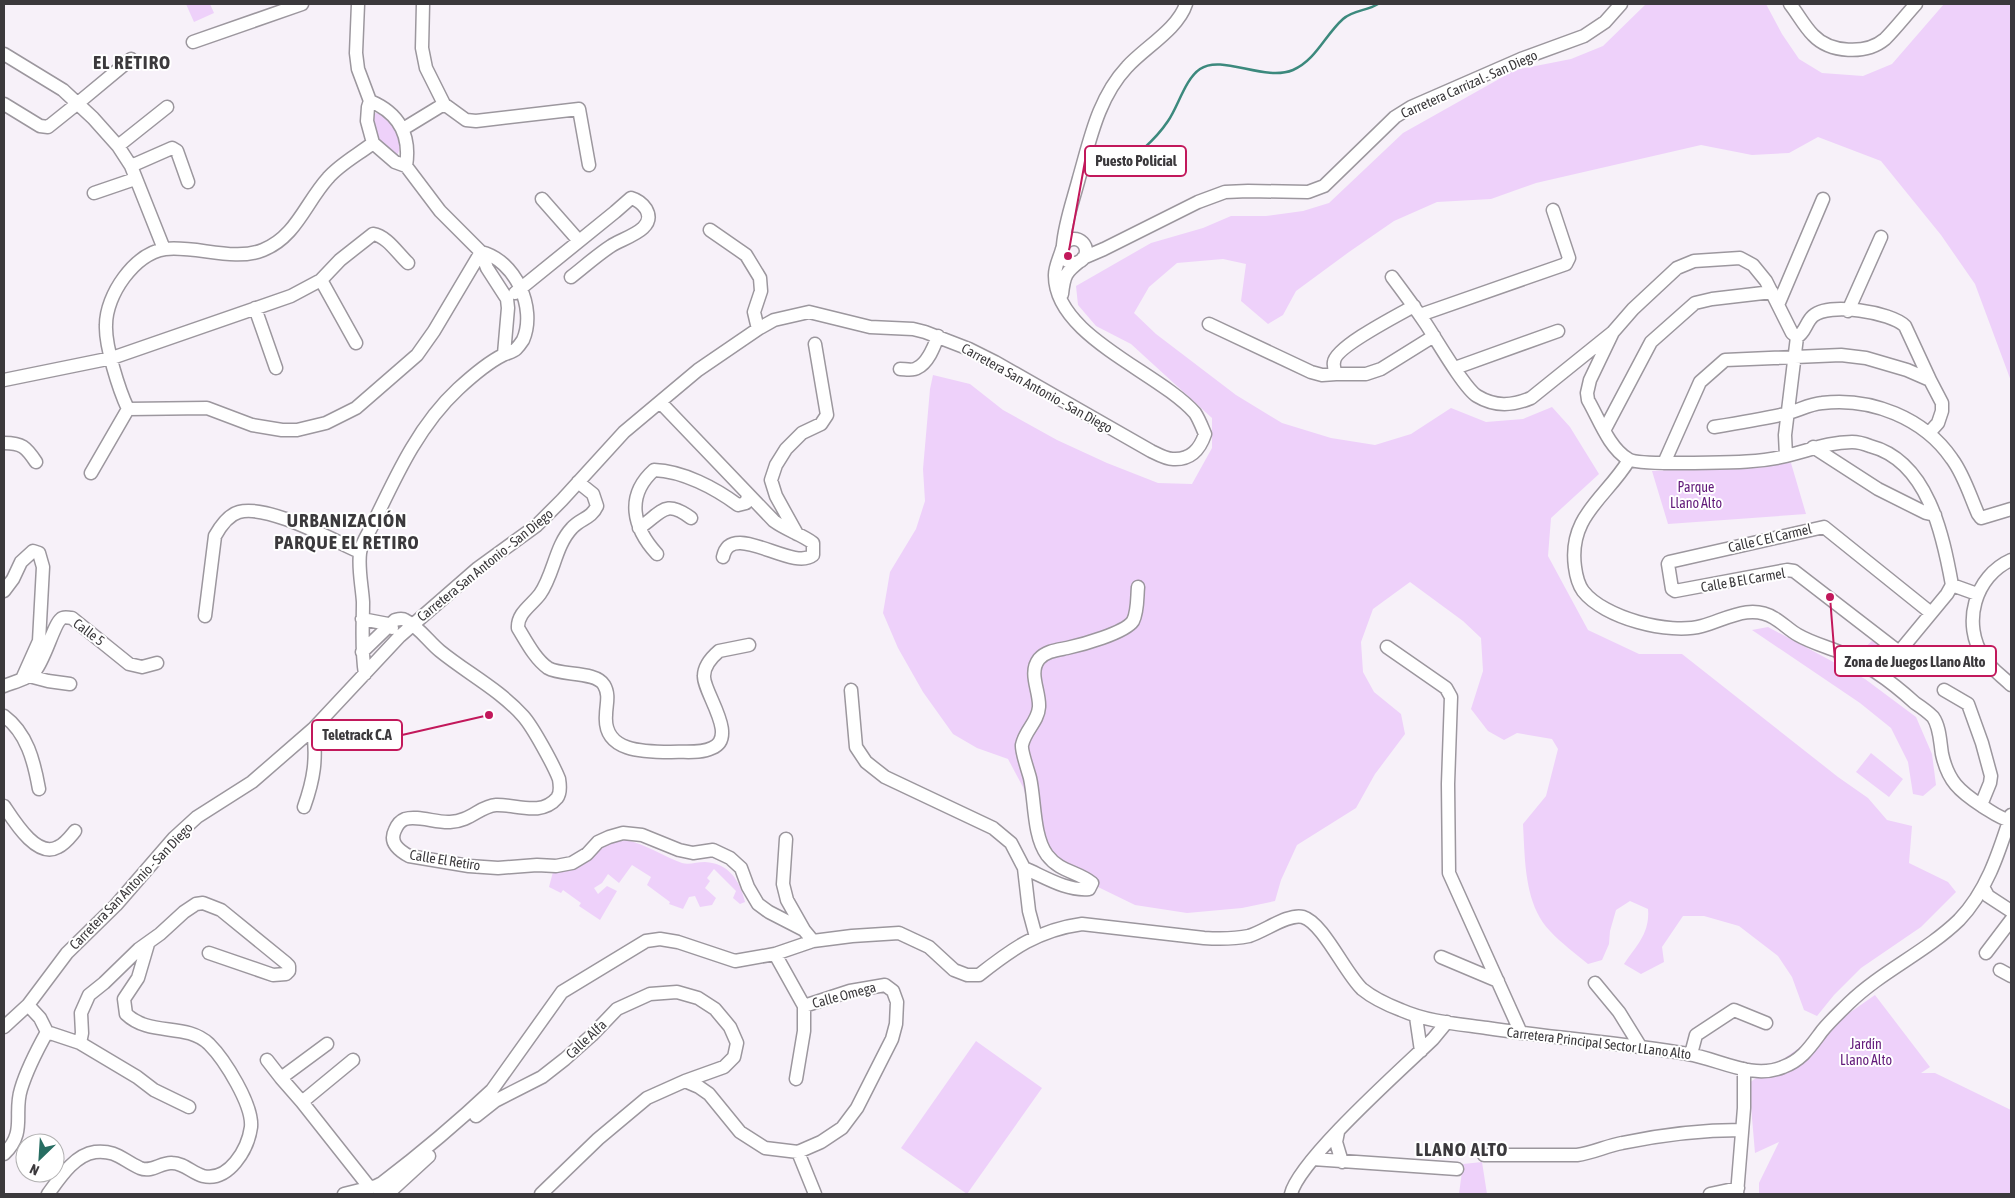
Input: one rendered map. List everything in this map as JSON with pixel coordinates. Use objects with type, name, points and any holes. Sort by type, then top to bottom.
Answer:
[{"type":"street","points":[[358,4],[356,52],[358,69],[370,102],[367,120],[374,144],[395,162],[406,166],[440,211],[481,252],[487,268],[507,299],[504,354]]},
{"type":"street","points":[[422,4],[422,48],[426,68],[444,104],[466,120],[476,121],[579,109],[589,165]]},
{"type":"street","name":"Carretera San Antonio - San Diego","points":[[4,1027],[28,1005],[68,953],[140,879],[174,838],[197,817],[252,782],[313,729],[412,625],[478,568],[536,526],[624,432],[698,370],[774,320],[809,312],[870,327],[913,329],[938,336],[1002,366],[1151,451],[1172,460],[1191,455],[1202,445],[1205,434],[1196,414],[1171,391],[1096,340],[1074,320],[1061,298],[1055,271],[1063,247],[1066,221],[1096,119],[1107,96],[1126,68],[1176,22],[1184,11],[1186,4]]},
{"type":"street","name":"Carretera Carrizal - San Diego","points":[[1082,259],[1198,202],[1225,192],[1308,192],[1324,186],[1395,117],[1411,107],[1520,58],[1584,36],[1604,22],[1621,4]]},
{"type":"street","points":[[1790,4],[1813,36],[1825,45],[1839,50],[1862,49],[1883,40],[1916,4]]},
{"type":"street","points":[[193,42],[292,5]]},
{"type":"street","points":[[4,54],[63,90],[118,146],[136,179],[164,250]]},
{"type":"street","points":[[4,104],[40,126],[48,127],[131,59]]},
{"type":"street","points":[[370,102],[384,108],[403,129],[408,155],[406,166]]},
{"type":"street","points":[[403,129],[444,104]]},
{"type":"street","points":[[118,146],[167,107]]},
{"type":"street","points":[[91,472],[128,409],[107,342],[106,324],[108,311],[121,281],[131,269],[142,259],[164,250],[248,253],[263,250],[288,234],[329,176],[374,144]]},
{"type":"street","points":[[130,166],[172,148],[177,151],[188,182]]},
{"type":"street","points":[[94,193],[136,179]]},
{"type":"street","points":[[507,299],[522,289],[631,198],[638,200],[644,205],[648,213],[643,227],[636,234],[612,245],[571,277]]},
{"type":"street","points":[[542,199],[579,241]]},
{"type":"street","points":[[1778,305],[1823,199]]},
{"type":"street","points":[[1061,298],[1064,278],[1070,269],[1082,259],[1086,251],[1073,226],[1075,204],[1073,200]]},
{"type":"street","points":[[1336,374],[1334,362],[1336,357],[1360,336],[1417,311],[1566,264],[1569,258],[1553,210]]},
{"type":"street","points":[[710,230],[746,255],[760,278],[761,291],[754,312],[758,329]]},
{"type":"street","points":[[4,380],[112,358],[291,296],[321,280],[340,260],[373,234],[386,241],[408,263]]},
{"type":"street","points":[[1848,310],[1881,237]]},
{"type":"street","points":[[1082,259],[1074,263],[1068,261],[1063,256],[1063,247],[1069,240],[1104,249]]},
{"type":"street","points":[[365,674],[362,652],[360,552],[385,496],[429,420],[474,375],[504,354],[515,351],[522,342],[527,329],[526,305],[522,289],[504,264],[492,254],[481,252]]},
{"type":"street","points":[[128,409],[207,408],[252,425],[282,430],[297,430],[326,423],[356,408],[417,355],[434,331],[481,252]]},
{"type":"street","points":[[1392,277],[1476,395],[1503,406],[1518,404],[1531,398],[1613,332],[1633,309],[1677,268],[1694,261],[1740,258],[1753,265],[1766,281],[1792,334],[1797,337]]},
{"type":"street","points":[[321,280],[356,343]]},
{"type":"street","points":[[1605,429],[1652,342],[1696,303],[1712,299],[1772,292]]},
{"type":"street","points":[[255,308],[276,368]]},
{"type":"street","points":[[1786,456],[1785,435],[1797,337],[1801,335],[1811,317],[1820,312],[1848,310],[1872,312],[1901,322],[1906,326],[1942,403],[1942,411],[1938,423],[1929,433]]},
{"type":"street","points":[[1209,324],[1322,375],[1366,374],[1381,370],[1434,336]]},
{"type":"street","points":[[1455,368],[1558,331]]},
{"type":"street","points":[[1613,332],[1590,380],[1586,393],[1613,445],[1629,460],[1720,464],[1786,456],[1830,443],[1854,442],[1878,448],[1904,466],[1919,483],[1935,515],[1947,555],[1952,585],[1880,675]]},
{"type":"street","points":[[900,369],[919,367],[932,351],[938,336]]},
{"type":"street","points":[[797,534],[776,496],[772,480],[776,465],[786,449],[802,434],[822,424],[826,415],[815,344]]},
{"type":"street","points":[[1664,463],[1700,382],[1725,360],[1841,356],[1866,358],[1907,370],[1930,380]]},
{"type":"street","points":[[660,402],[774,521],[784,528],[805,537],[813,544],[813,555],[809,558],[798,559],[752,544],[737,543],[729,545],[724,550],[723,557]]},
{"type":"street","points":[[1714,427],[1788,414],[1821,403],[1851,402],[1877,407],[1908,418],[1940,442],[1964,480],[1981,518],[2011,509]]},
{"type":"street","points":[[4,444],[18,443],[29,452],[36,462]]},
{"type":"street","points":[[1813,447],[1878,489],[1926,513],[1935,515]]},
{"type":"street","points":[[1629,460],[1620,475],[1584,516],[1574,540],[1573,557],[1576,576],[1582,590],[1592,601],[1611,612],[1653,626],[1700,627],[1727,616],[1746,612],[1760,612],[1774,617],[1800,636],[1855,660],[1900,688],[1933,718],[1939,732],[1942,755],[1950,778],[1958,789],[1996,816],[2011,819]]},
{"type":"street","points":[[657,554],[645,542],[635,512],[635,501],[639,489],[654,470],[667,470],[682,475],[724,495],[738,505],[746,503],[748,496]]},
{"type":"street","points":[[578,482],[593,494],[597,506],[591,516],[572,528],[564,540],[546,584],[521,615],[518,628],[548,668],[593,678],[603,684],[608,694],[606,726],[617,743],[623,748],[659,752],[703,751],[714,748],[718,744],[722,732],[719,714],[705,686],[704,675],[706,668],[719,650],[749,645]]},
{"type":"street","points":[[639,528],[656,514],[668,508],[678,508],[690,518]]},
{"type":"street","points":[[205,616],[215,536],[220,526],[238,512],[264,512],[288,520],[360,552]]},
{"type":"street","name":"Calle C El Carmel","points":[[1679,592],[1672,589],[1668,567],[1669,562],[1824,527],[1931,613]]},
{"type":"street","points":[[4,591],[26,556],[33,551],[39,553],[43,566],[39,641],[25,677],[4,686]]},
{"type":"street","points":[[2011,560],[1990,574],[1977,594],[1972,624],[1977,643],[1984,658],[2011,684]]},
{"type":"street","name":"Calle B El Carmel","points":[[1679,592],[1787,570],[1794,571],[1899,652]]},
{"type":"street","points":[[1952,585],[1977,594]]},
{"type":"street","points":[[1024,868],[1066,886],[1082,890],[1089,889],[1092,883],[1064,870],[1043,849],[1036,820],[1034,793],[1022,747],[1027,732],[1035,723],[1039,712],[1034,672],[1037,662],[1050,652],[1073,647],[1108,635],[1129,625],[1133,620],[1137,606],[1138,587]]},
{"type":"street","name":"Calle 5","points":[[25,677],[43,659],[54,627],[59,619],[65,617],[72,618],[134,666],[142,667],[157,663]]},
{"type":"street","points":[[362,619],[388,624],[400,636]]},
{"type":"street","points":[[362,652],[388,624],[398,619],[404,619],[412,625]]},
{"type":"street","name":"Calle El Retiro","points":[[412,625],[440,651],[524,716],[559,780],[560,791],[557,798],[537,808],[524,809],[513,805],[493,805],[482,809],[464,820],[452,822],[413,818],[404,820],[398,824],[393,834],[393,843],[401,852],[409,856],[498,868],[537,865],[556,866],[572,863],[587,854],[598,842],[623,833],[642,835],[693,853],[713,850],[730,858],[741,868],[748,887],[758,904],[769,912],[804,930],[813,941]]},
{"type":"street","points":[[1387,647],[1446,688],[1451,697],[1448,784],[1449,873],[1521,1034]]},
{"type":"street","points":[[4,675],[70,684]]},
{"type":"street","points":[[344,1194],[375,1191],[382,1183],[425,1150],[492,1090],[562,992],[646,941],[660,939],[678,942],[735,962],[775,954],[813,941],[872,934],[899,934],[929,947],[954,970],[967,975],[979,976],[1007,952],[1036,937],[1029,912],[1024,868],[1011,843],[999,832],[885,777],[866,762],[856,746],[852,690]]},
{"type":"street","points":[[1944,690],[1968,704],[1982,742],[1991,776],[1981,805]]},
{"type":"street","points":[[4,716],[11,721],[25,740],[39,789]]},
{"type":"street","points":[[304,807],[313,782],[315,750],[313,729]]},
{"type":"street","points":[[4,806],[16,824],[40,848],[48,850],[57,848],[75,831]]},
{"type":"street","name":"Carretera Principal Sector LLano Alto","points":[[1036,937],[1064,926],[1082,924],[1222,939],[1245,936],[1295,916],[1303,917],[1311,921],[1324,936],[1347,971],[1363,989],[1386,1003],[1416,1017],[1521,1034],[1640,1046],[1691,1054],[1744,1069],[1768,1072],[1784,1067],[1804,1055],[1822,1031],[1851,1002],[1957,921],[1976,899],[2002,845],[2011,819]]},
{"type":"street","points":[[786,839],[783,884],[787,900],[804,930]]},
{"type":"street","points":[[1982,887],[1988,896],[2011,911]]},
{"type":"street","points":[[80,1043],[82,1032],[81,1013],[89,995],[139,949],[148,944],[184,912],[203,902],[228,916],[286,963],[289,966],[289,971],[286,974],[273,975],[209,953]]},
{"type":"street","points":[[1986,953],[2011,920]]},
{"type":"street","points":[[48,1194],[64,1172],[76,1161],[96,1152],[109,1152],[120,1155],[144,1169],[150,1170],[169,1162],[180,1163],[205,1176],[222,1174],[233,1166],[250,1133],[252,1119],[246,1101],[210,1045],[190,1032],[147,1026],[138,1023],[126,1014],[124,999],[138,978],[148,944]]},
{"type":"street","name":"Calle Omega","points":[[775,954],[804,1006],[804,1031],[796,1080]]},
{"type":"street","points":[[1441,957],[1498,981]]},
{"type":"street","points":[[1595,983],[1619,1012],[1640,1046]]},
{"type":"street","name":"Calle Omega","points":[[798,1152],[822,1142],[842,1128],[858,1108],[892,1039],[896,1024],[897,1002],[893,990],[885,985],[850,991],[804,1006]]},
{"type":"street","name":"Calle Alfa","points":[[375,1191],[393,1189],[446,1140],[495,1101],[542,1076],[565,1059],[592,1036],[618,1009],[650,994],[677,992],[698,998],[716,1009],[730,1027],[737,1043],[734,1058],[724,1067],[685,1081],[647,1098],[598,1139],[542,1194]]},
{"type":"street","points":[[28,1005],[40,1018],[48,1032],[80,1043],[137,1077],[154,1090],[189,1108]]},
{"type":"street","points":[[1691,1054],[1696,1035],[1734,1010],[1766,1023]]},
{"type":"street","points":[[1416,1017],[1421,1051]]},
{"type":"street","points":[[1291,1194],[1293,1188],[1314,1159],[1338,1132],[1421,1051],[1447,1022]]},
{"type":"street","points":[[4,1154],[16,1139],[19,1126],[18,1100],[21,1089],[32,1060],[48,1032]]},
{"type":"street","points":[[281,1078],[327,1044]]},
{"type":"street","points":[[267,1060],[375,1191]]},
{"type":"street","points":[[302,1102],[353,1060]]},
{"type":"street","points":[[1710,1194],[1737,1191],[1744,1069]]},
{"type":"street","points":[[685,1081],[709,1094],[740,1132],[765,1148],[798,1152],[815,1194]]},
{"type":"street","points":[[1484,1155],[1577,1155],[1592,1153],[1603,1146],[1637,1140],[1742,1130]]},
{"type":"street","points":[[1338,1132],[1336,1142],[1342,1162]]},
{"type":"street","points":[[1314,1159],[1457,1170]]},
{"type":"green space","points":[[186,4],[210,4],[214,13],[194,22]]},
{"type":"green space","points":[[1646,4],[1766,4],[1782,34],[1799,59],[1822,73],[1863,76],[1892,64],[1944,4],[2011,4],[2011,381],[1975,284],[1941,235],[1881,161],[1818,137],[1789,153],[1752,155],[1701,145],[1536,183],[1491,199],[1437,202],[1394,221],[1349,252],[1296,291],[1283,315],[1268,324],[1241,301],[1246,264],[1223,259],[1177,263],[1149,287],[1134,313],[1156,334],[1236,395],[1282,423],[1331,438],[1375,445],[1411,434],[1451,408],[1486,422],[1523,419],[1552,407],[1570,427],[1599,474],[1551,518],[1548,556],[1588,630],[1639,654],[1682,654],[1838,777],[1868,798],[1887,820],[1912,826],[1909,863],[1948,882],[1956,892],[1921,927],[1861,968],[1834,995],[1817,1016],[1804,1010],[1792,977],[1778,956],[1739,926],[1704,916],[1683,916],[1662,947],[1664,962],[1641,974],[1624,964],[1645,932],[1648,909],[1630,901],[1616,910],[1610,931],[1609,944],[1602,960],[1588,964],[1559,940],[1541,920],[1535,908],[1528,881],[1523,824],[1546,796],[1558,749],[1552,739],[1517,733],[1504,740],[1488,731],[1471,709],[1483,671],[1481,638],[1463,621],[1410,582],[1373,609],[1361,642],[1363,672],[1374,692],[1401,714],[1405,734],[1375,774],[1356,808],[1297,845],[1281,880],[1275,901],[1242,908],[1187,913],[1135,905],[1061,869],[1034,821],[1023,787],[1008,759],[977,748],[953,734],[923,692],[898,648],[883,613],[890,572],[916,529],[925,501],[923,469],[930,389],[933,375],[970,384],[1003,410],[1057,440],[1107,463],[1158,483],[1192,484],[1212,448],[1212,418],[1131,344],[1096,326],[1078,305],[1076,286],[1151,243],[1203,228],[1231,216],[1266,216],[1303,211],[1329,203],[1403,133],[1515,70],[1571,59],[1603,46]]},
{"type":"green space","points":[[375,113],[386,118],[395,130],[399,143],[397,155],[387,153],[379,140],[372,116]]},
{"type":"green space","name":"Parque Llano Alto","points":[[1791,463],[1806,514],[1668,524],[1652,471]]},
{"type":"green space","points":[[1768,627],[1865,679],[1916,717],[1932,754],[1936,785],[1923,796],[1913,794],[1908,762],[1891,728],[1860,703],[1752,630]]},
{"type":"green space","points":[[1875,638],[1899,655],[1885,687],[1857,670],[1858,654]]},
{"type":"green space","points":[[1871,753],[1903,779],[1889,797],[1856,772]]},
{"type":"green space","points":[[627,840],[682,863],[705,862],[721,866],[732,874],[736,880],[745,902],[740,904],[733,898],[736,891],[714,869],[707,878],[710,881],[705,888],[716,898],[712,905],[700,907],[695,896],[689,897],[683,909],[669,904],[670,902],[647,885],[651,877],[632,865],[619,883],[608,874],[602,883],[594,888],[598,894],[607,886],[617,891],[600,920],[579,906],[581,903],[563,890],[561,893],[549,887],[553,872],[577,867],[604,845]]},
{"type":"green space","name":"Jardín Llano Alto","points":[[1875,995],[1930,1067],[1921,1073],[1935,1073],[2011,1110],[2011,1194],[1759,1194],[1759,1183],[1779,1142],[1755,1153],[1749,1083]]},
{"type":"green space","points":[[976,1041],[1042,1088],[967,1194],[901,1148]]},
{"type":"green space","points":[[1482,1162],[1487,1194],[1459,1194],[1463,1164]]},
{"type":"waterway","points":[[1113,173],[1143,149],[1162,129],[1172,115],[1190,79],[1200,69],[1209,65],[1220,65],[1269,73],[1282,73],[1293,70],[1301,66],[1314,54],[1343,19],[1378,4]]},
{"type":"place","name":"Puesto Policial","points":[[1068,256]]},
{"type":"place","name":"Zona de Juegos Llano Alto","points":[[1830,597]]},
{"type":"place","name":"Teletrack C.A","points":[[489,715]]},
{"type":"district","name":"EL RETIRO","points":[[132,62]]},
{"type":"district","name":"URBANIZACIÓN PARQUE EL RETIRO","points":[[347,531]]},
{"type":"district","name":"LLANO ALTO","points":[[1462,1149]]}]
